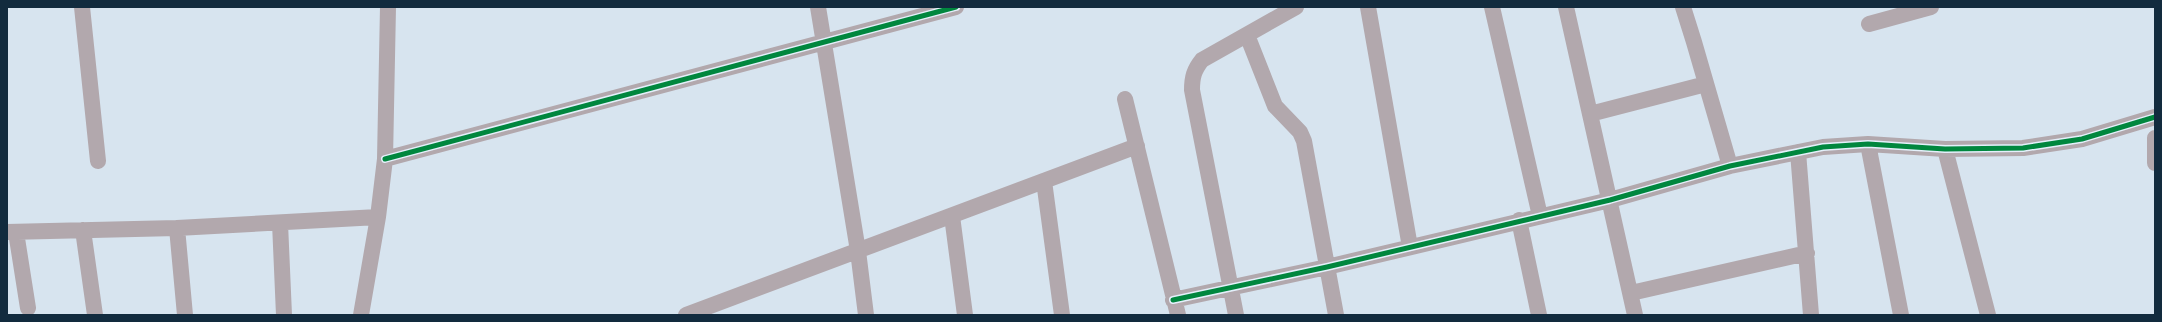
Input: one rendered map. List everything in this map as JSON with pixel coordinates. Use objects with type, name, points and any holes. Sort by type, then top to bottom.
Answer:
[{"type":"street","points":[[82,7],[98,161]]},
{"type":"street","points":[[361,315],[378,217],[385,159],[388,7]]},
{"type":"street","points":[[818,7],[858,252],[866,315]]},
{"type":"street","points":[[385,159],[956,7]]},
{"type":"street","points":[[1236,315],[1192,90],[1192,78],[1195,69],[1202,60],[1296,7]]},
{"type":"street","points":[[1368,7],[1410,247]]},
{"type":"street","points":[[1492,7],[1540,216]]},
{"type":"street","points":[[1566,7],[1635,315]]},
{"type":"street","points":[[1682,7],[1730,166]]},
{"type":"street","points":[[1869,24],[1931,7]]},
{"type":"street","points":[[1247,35],[1275,106],[1300,132],[1304,141],[1336,315]]},
{"type":"street","points":[[1590,114],[1706,84]]},
{"type":"street","points":[[1125,99],[1176,307],[1230,287],[1327,267],[1520,220],[1610,200],[1730,166],[1822,147],[1868,144],[1945,149],[2023,148],[2082,139],[2155,117]]},
{"type":"street","points":[[2155,138],[2155,163]]},
{"type":"street","points":[[1868,144],[1901,315]]},
{"type":"street","points":[[686,315],[858,252],[1137,146]]},
{"type":"street","points":[[1945,149],[1988,315]]},
{"type":"street","points":[[1798,152],[1811,315]]},
{"type":"street","points":[[1044,181],[1062,315]]},
{"type":"street","points":[[952,216],[965,315]]},
{"type":"street","points":[[28,308],[12,232],[177,228],[378,217]]},
{"type":"street","points":[[1520,220],[1540,315]]},
{"type":"street","points":[[280,223],[284,315]]},
{"type":"street","points":[[177,228],[185,315]]},
{"type":"street","points":[[83,230],[95,315]]},
{"type":"street","points":[[1631,293],[1807,253]]},
{"type":"cycle path","points":[[385,159],[956,7]]},
{"type":"cycle path","points":[[1173,300],[1327,267],[1610,200],[1730,166],[1823,147],[1868,144],[1945,149],[2023,148],[2082,139],[2155,117]]}]
